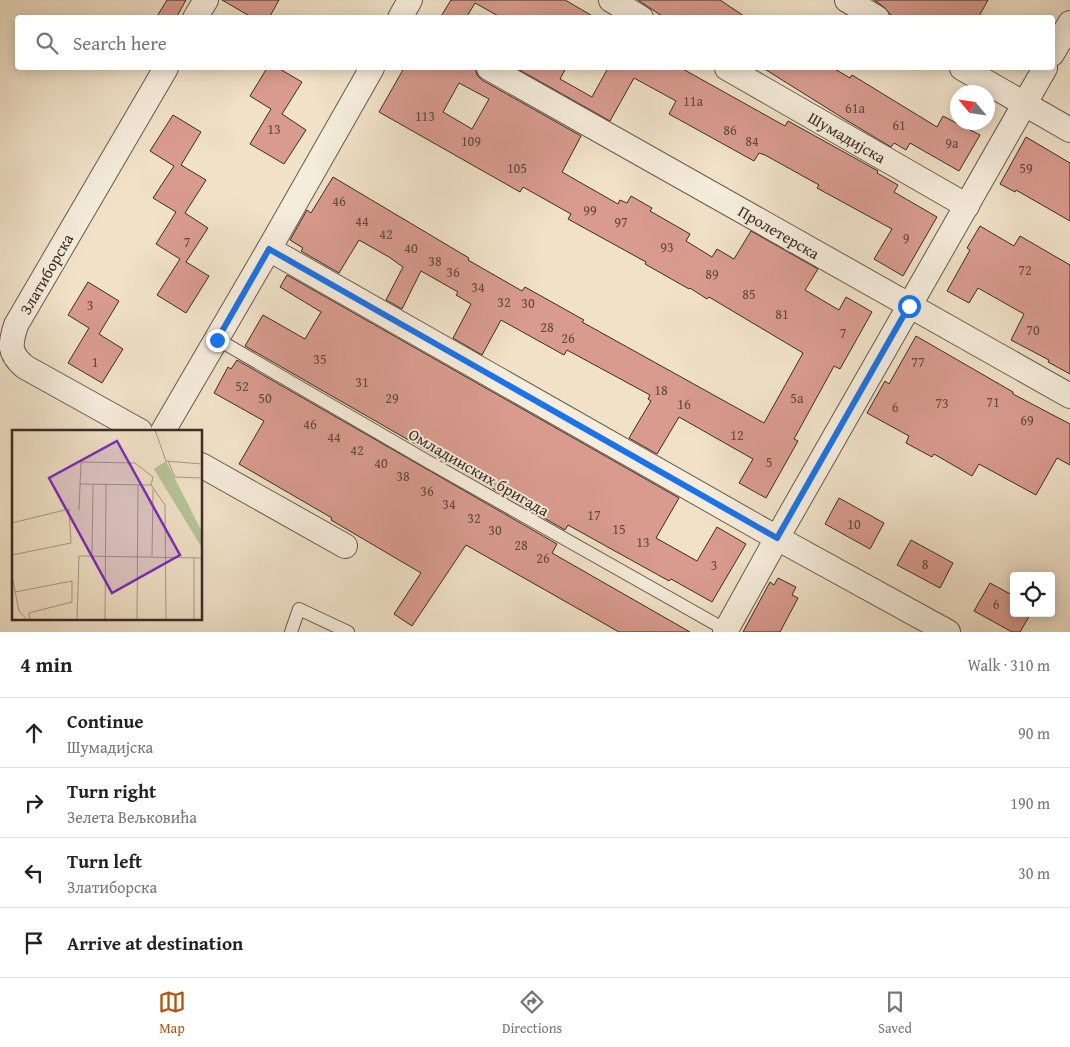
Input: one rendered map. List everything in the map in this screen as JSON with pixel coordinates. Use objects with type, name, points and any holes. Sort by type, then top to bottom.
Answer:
[{"type":"street","points":[[197,15],[206,0]]},
{"type":"street","points":[[401,15],[410,0]]},
{"type":"street","points":[[611,0],[636,15]]},
{"type":"street","points":[[846,0],[871,15]]},
{"type":"street","points":[[1055,49],[1070,23]]},
{"type":"street","name":"Златиборска","points":[[138,430],[25,367],[12,353],[11,339],[16,325],[165,70]]},
{"type":"street","points":[[164,430],[371,70]]},
{"type":"street","name":"Пролетерска","points":[[493,70],[1070,396]]},
{"type":"street","name":"Шумадијска","points":[[730,70],[967,206]]},
{"type":"street","points":[[965,70],[1070,130]]},
{"type":"street","points":[[726,631],[1044,70]]},
{"type":"street","points":[[269,249],[777,538],[948,632]]},
{"type":"street","points":[[202,466],[345,546]]},
{"type":"lane","name":"Омладинских бригада","points":[[217,340],[726,631]]},
{"type":"lane","points":[[291,632],[299,609],[348,632]]},
{"type":"building","points":[[167,0],[186,0],[178,15],[158,15]]},
{"type":"building","points":[[222,0],[279,0],[271,15],[248,15]]},
{"type":"building","points":[[451,0],[565,0],[591,15],[497,15],[475,3],[468,15],[442,15]]},
{"type":"building","points":[[638,0],[720,0],[742,15],[660,15]]},
{"type":"building","points":[[874,0],[988,0],[980,15],[891,15]]},
{"type":"building","points":[[266,70],[281,70],[302,82],[282,114],[306,130],[284,164],[250,144],[271,109],[250,96]]},
{"type":"building","points":[[403,70],[476,70],[477,75],[482,80],[581,136],[562,172],[618,204],[620,200],[627,203],[631,196],[652,208],[650,211],[690,234],[686,241],[712,257],[717,249],[734,259],[751,231],[818,269],[805,290],[839,310],[846,297],[872,312],[840,369],[834,366],[794,439],[798,441],[766,498],[739,483],[753,459],[679,417],[657,454],[629,438],[651,401],[648,399],[650,395],[567,350],[564,355],[501,320],[482,355],[453,338],[471,304],[456,295],[458,292],[421,271],[402,309],[386,300],[403,267],[389,257],[359,240],[339,273],[301,251],[303,248],[290,240],[307,210],[311,213],[333,177],[522,291],[525,287],[584,320],[582,322],[764,423],[803,353],[709,297],[707,299],[645,264],[646,262],[568,219],[571,214],[523,187],[520,192],[379,112]],"holes":[[[459,83],[489,99],[472,129],[443,112]]]},
{"type":"building","points":[[520,70],[565,70],[560,79],[592,97],[607,70],[685,70],[785,126],[788,121],[878,171],[877,173],[898,185],[894,192],[937,217],[903,276],[874,259],[892,229],[817,188],[819,185],[765,155],[759,153],[754,161],[669,114],[676,101],[634,78],[610,121]]},
{"type":"building","points":[[766,70],[836,70],[850,78],[852,75],[937,127],[943,116],[950,120],[950,130],[970,130],[980,135],[959,171],[910,143],[906,150],[894,143],[891,147]]},
{"type":"building","points":[[173,115],[201,132],[181,165],[206,180],[185,213],[208,228],[186,262],[209,276],[186,313],[157,295],[180,259],[156,244],[176,212],[153,198],[174,166],[150,151]]},
{"type":"building","points":[[1026,137],[1070,163],[1070,221],[1016,190],[1015,192],[1000,184]]},
{"type":"building","points":[[980,226],[1014,246],[1020,236],[1070,265],[1070,374],[1048,362],[1049,360],[1011,340],[1024,314],[978,288],[969,303],[947,291],[970,250],[967,248]]},
{"type":"building","points":[[287,275],[679,498],[656,538],[697,561],[717,527],[746,544],[712,602],[671,579],[669,581],[568,525],[565,530],[245,346],[263,315],[305,339],[321,312],[280,287]]},
{"type":"building","points":[[88,282],[119,301],[99,334],[123,349],[102,383],[68,363],[89,328],[68,315]]},
{"type":"building","points":[[916,336],[1013,392],[1013,394],[1070,424],[1070,465],[1057,458],[1036,495],[979,464],[972,476],[934,454],[932,457],[906,443],[909,436],[867,413],[885,381],[889,384]]},
{"type":"building","points":[[237,360],[557,544],[552,553],[690,632],[619,632],[466,545],[412,626],[394,614],[421,573],[239,464],[264,421],[214,393],[228,367],[231,369]]},
{"type":"building","points":[[839,498],[884,523],[870,549],[825,524]]},
{"type":"building","points":[[911,540],[953,563],[940,588],[897,565]]},
{"type":"building","points":[[778,578],[796,587],[792,595],[798,598],[780,632],[743,632],[770,582],[774,585]]},
{"type":"building","points":[[990,583],[1010,594],[1010,617],[1029,617],[1020,632],[1012,632],[974,611]]},
{"type":"route","points":[[217,340],[269,249],[777,538],[909,306]]}]
